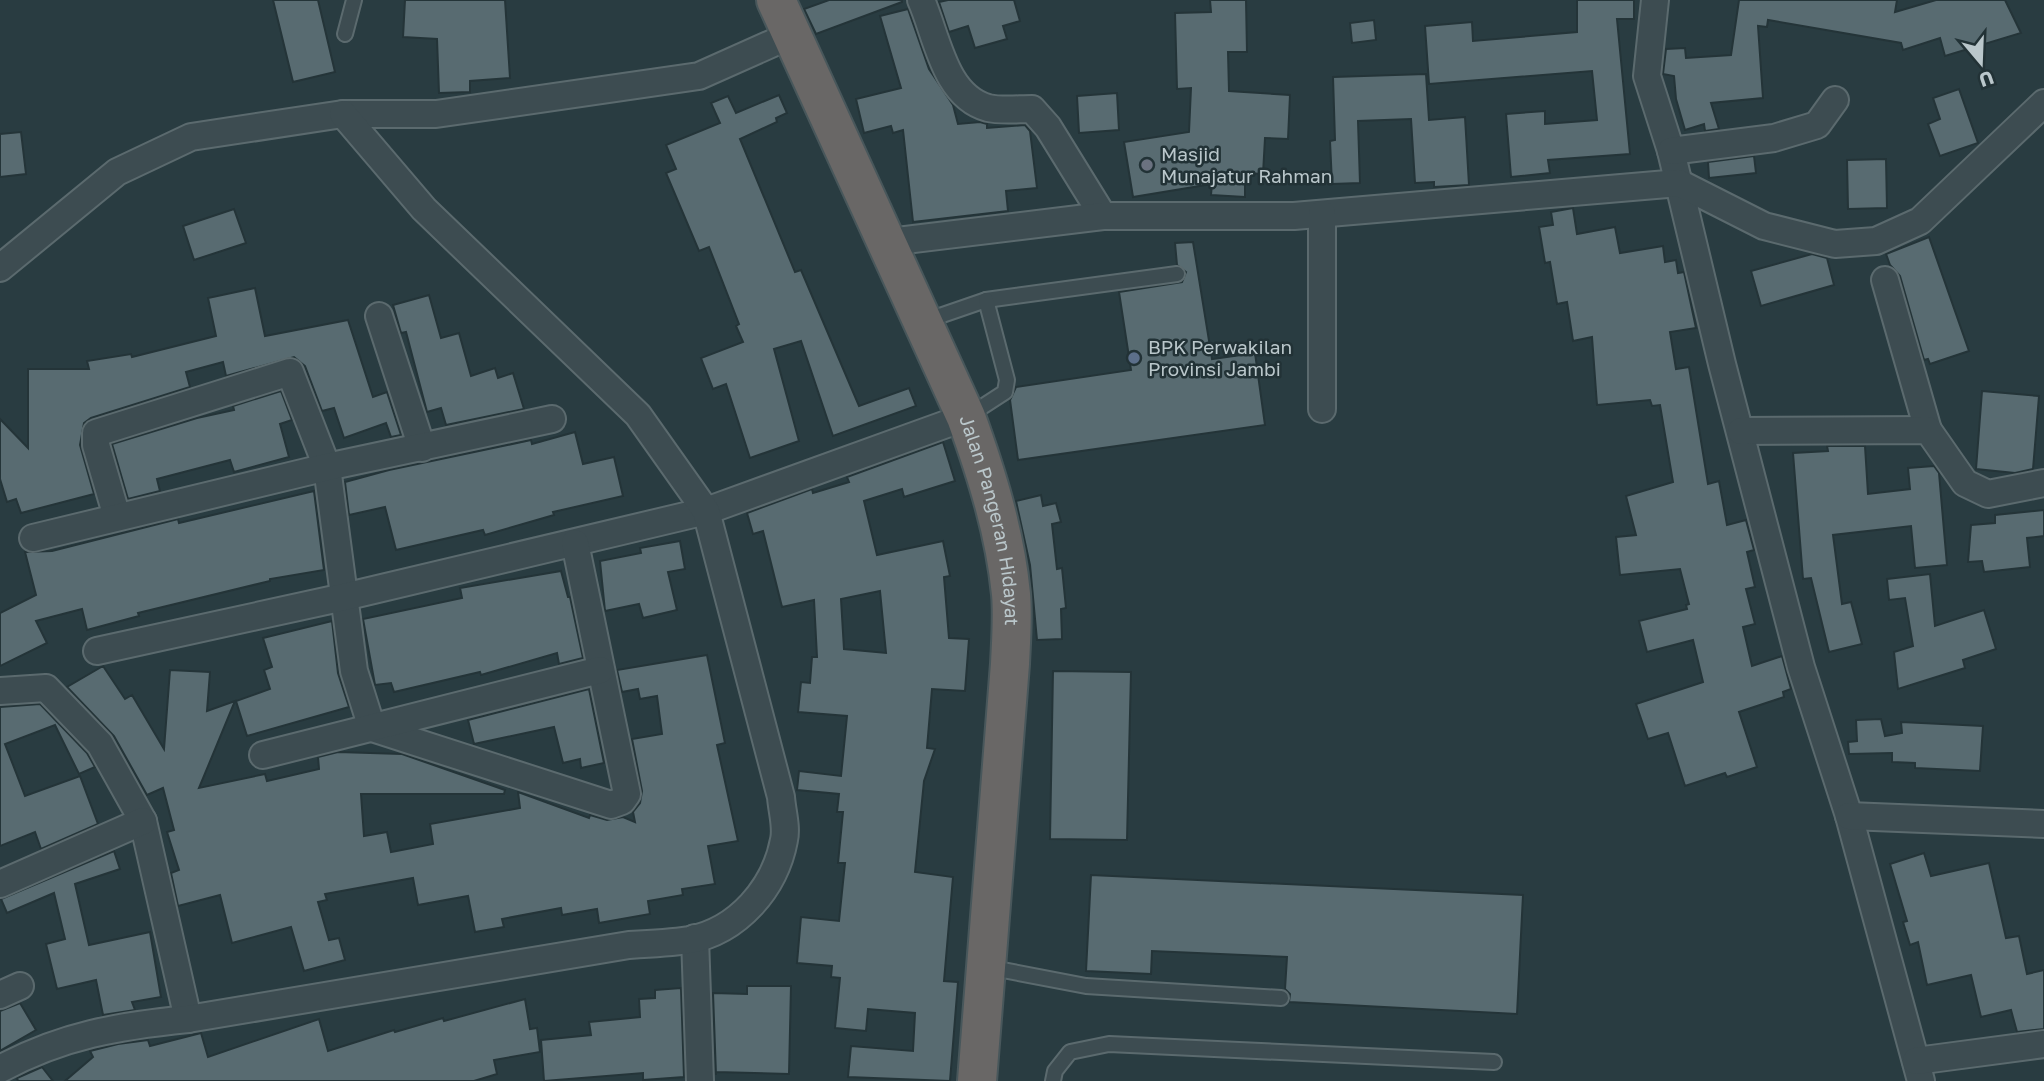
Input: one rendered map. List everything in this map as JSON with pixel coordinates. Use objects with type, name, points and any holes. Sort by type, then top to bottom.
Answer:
[{"type":"highway","name":"Jalan Pangeran Hidayat","points":[[776,0],[925,321],[966,417],[987,475],[1002,536],[1011,595],[1010,664],[977,1081]]},
{"type":"street","points":[[921,0],[950,74],[965,98],[990,108],[1032,109],[1048,127],[1103,216]]},
{"type":"street","points":[[1655,0],[1647,76],[1671,151],[1722,364],[1801,667],[1849,816],[1919,1071],[2044,1044]]},
{"type":"street","points":[[0,268],[117,172],[191,136],[343,114],[436,114],[699,76],[792,35]]},
{"type":"street","points":[[1671,151],[1774,138],[1817,125],[1835,100]]},
{"type":"street","points":[[888,242],[1103,216],[1322,214],[1679,183],[1764,226],[1835,244],[1876,241],[1920,220],[2044,103]]},
{"type":"street","points":[[0,1069],[52,1045],[114,1026],[188,1019],[629,945],[695,938],[717,931],[743,915],[773,875],[785,838],[781,797],[706,511],[638,415],[424,209],[343,114]]},
{"type":"street","points":[[1322,214],[1322,409]]},
{"type":"street","points":[[1885,280],[1928,430],[1965,483],[1988,494],[2044,483]]},
{"type":"street","points":[[379,316],[422,449]]},
{"type":"street","points":[[117,517],[96,445],[96,433],[290,372],[327,467],[354,671],[372,728]]},
{"type":"street","points":[[97,650],[344,597],[706,511],[966,417]]},
{"type":"street","points":[[33,538],[327,467],[422,449],[552,419]]},
{"type":"street","points":[[1741,431],[1928,430]]},
{"type":"street","points":[[372,728],[611,805],[622,801],[628,794],[575,543]]},
{"type":"street","points":[[263,755],[600,670]]},
{"type":"street","points":[[0,691],[47,688],[100,744],[143,821],[188,1019]]},
{"type":"street","points":[[1849,816],[2044,824]]},
{"type":"street","points":[[0,884],[143,821]]},
{"type":"street","points":[[695,938],[700,1081]]},
{"type":"lane","points":[[345,34],[354,0]]},
{"type":"lane","points":[[925,321],[986,300],[1177,274]]},
{"type":"lane","points":[[966,417],[1004,392],[1007,380],[986,300]]},
{"type":"lane","points":[[985,966],[1086,986],[1281,998]]},
{"type":"lane","points":[[1053,1081],[1055,1071],[1070,1052],[1109,1044],[1494,1062]]},
{"type":"building","points":[[273,0],[318,0],[335,72],[293,82]]},
{"type":"building","points":[[405,0],[505,0],[510,78],[470,81],[470,92],[439,93],[437,39],[403,37]]},
{"type":"building","points":[[829,0],[902,2],[816,34],[804,9]]},
{"type":"building","points":[[1014,0],[1020,21],[1003,26],[1007,39],[975,48],[968,26],[949,32],[939,2]]},
{"type":"building","points":[[1210,0],[1246,0],[1247,52],[1228,52],[1229,91],[1290,95],[1288,139],[1265,138],[1263,174],[1245,173],[1245,197],[1211,195],[1212,184],[1133,197],[1124,142],[1189,132],[1191,88],[1177,89],[1175,13],[1211,12]]},
{"type":"building","points":[[1577,0],[1634,0],[1634,19],[1617,19],[1630,154],[1548,160],[1550,173],[1511,177],[1506,114],[1545,111],[1545,124],[1597,120],[1592,71],[1429,84],[1425,26],[1472,22],[1473,41],[1577,32]]},
{"type":"building","points":[[1739,0],[1897,0],[1895,12],[1936,0],[2005,0],[2021,33],[1945,56],[1940,38],[1903,50],[1901,43],[1768,20],[1767,27],[1758,26],[1763,98],[1711,103],[1719,129],[1705,131],[1704,124],[1685,130],[1676,99],[1674,76],[1663,74],[1666,49],[1685,48],[1686,58],[1731,55]]},
{"type":"building","points":[[908,9],[929,69],[953,105],[958,124],[980,122],[987,124],[987,128],[1025,125],[1030,131],[1037,188],[1006,191],[1008,211],[913,222],[903,130],[893,133],[891,126],[864,133],[856,99],[901,88],[880,16]]},
{"type":"building","points":[[1374,20],[1376,40],[1352,43],[1350,23]]},
{"type":"building","points":[[1426,74],[1429,120],[1465,117],[1469,185],[1434,187],[1434,182],[1415,183],[1411,119],[1358,121],[1360,183],[1332,184],[1330,141],[1335,140],[1333,77]]},
{"type":"building","points":[[1959,89],[1978,143],[1940,156],[1928,124],[1940,119],[1933,98]]},
{"type":"building","points":[[1117,93],[1119,130],[1079,133],[1077,96]]},
{"type":"building","points":[[779,95],[787,113],[776,118],[777,122],[740,139],[795,272],[801,270],[859,406],[909,388],[916,406],[833,436],[801,341],[774,349],[799,441],[750,458],[726,384],[713,389],[701,358],[743,342],[736,326],[739,324],[709,247],[699,251],[666,173],[676,169],[666,145],[720,123],[711,103],[728,96],[736,113]]},
{"type":"building","points":[[21,132],[26,174],[0,177],[0,134]]},
{"type":"building","points":[[1754,156],[1756,173],[1709,178],[1708,162]]},
{"type":"building","points":[[1886,159],[1887,208],[1848,209],[1847,160]]},
{"type":"building","points":[[1573,208],[1577,234],[1615,227],[1620,253],[1663,246],[1665,262],[1676,260],[1678,273],[1684,272],[1696,328],[1670,332],[1676,369],[1689,367],[1708,484],[1719,481],[1727,525],[1746,520],[1754,550],[1747,552],[1755,587],[1746,589],[1755,624],[1743,627],[1752,666],[1782,656],[1791,689],[1783,692],[1784,697],[1739,712],[1757,767],[1727,777],[1725,773],[1685,786],[1668,733],[1648,739],[1636,704],[1703,682],[1693,640],[1647,652],[1639,621],[1687,609],[1686,605],[1689,604],[1680,569],[1620,575],[1616,537],[1636,535],[1626,496],[1673,482],[1660,405],[1652,406],[1650,400],[1597,405],[1592,337],[1573,341],[1567,302],[1557,304],[1550,262],[1545,263],[1539,227],[1553,225],[1551,212]]},
{"type":"building","points":[[234,209],[246,243],[194,260],[183,226]]},
{"type":"building","points":[[1929,237],[1969,351],[1930,364],[1928,359],[1924,360],[1900,276],[1890,265],[1886,254]]},
{"type":"building","points":[[1193,242],[1212,359],[1255,353],[1265,425],[1018,460],[1010,400],[1016,387],[1131,370],[1119,292],[1182,282],[1186,272],[1177,265],[1175,243]]},
{"type":"building","points":[[1812,254],[1827,258],[1834,285],[1761,306],[1751,271]]},
{"type":"building","points":[[255,288],[265,336],[348,320],[373,397],[387,392],[401,435],[391,437],[386,423],[344,438],[334,408],[322,411],[305,366],[294,357],[226,376],[223,362],[186,372],[190,387],[91,418],[84,423],[80,445],[94,494],[21,513],[16,499],[7,502],[0,479],[0,419],[28,448],[28,369],[89,369],[87,361],[131,354],[132,357],[216,336],[208,298]]},
{"type":"building","points":[[429,295],[441,338],[459,333],[471,376],[495,368],[498,378],[513,373],[524,409],[446,425],[441,408],[427,412],[406,332],[401,333],[393,305]]},
{"type":"building","points":[[281,391],[292,420],[280,424],[289,457],[234,472],[230,460],[157,479],[160,491],[128,499],[112,444],[197,418],[234,410],[233,406]]},
{"type":"building","points":[[1982,391],[2039,396],[2033,469],[2015,473],[1976,469]]},
{"type":"building","points":[[575,432],[583,464],[614,457],[623,496],[553,512],[554,515],[485,535],[483,530],[396,550],[385,507],[349,515],[345,482],[531,440],[532,444]]},
{"type":"building","points":[[943,442],[955,481],[904,497],[902,489],[864,501],[877,555],[943,541],[950,576],[944,577],[949,638],[969,639],[965,691],[932,689],[927,748],[935,749],[924,781],[915,872],[953,877],[944,981],[958,982],[950,1081],[848,1077],[851,1046],[913,1051],[915,1013],[868,1009],[866,1031],[835,1028],[840,978],[831,977],[832,966],[797,963],[801,917],[839,921],[845,863],[838,863],[843,812],[837,812],[839,794],[797,790],[799,771],[841,776],[847,716],[798,712],[801,682],[810,683],[812,657],[817,657],[814,600],[782,607],[763,531],[753,534],[747,513],[812,489],[813,493],[849,482],[847,477]],"holes":[[[880,591],[886,653],[844,649],[841,599]]]},
{"type":"building","points":[[1827,446],[1865,446],[1868,494],[1910,489],[1908,468],[1934,466],[1939,473],[1947,565],[1915,568],[1911,526],[1833,535],[1842,604],[1851,602],[1862,644],[1829,652],[1811,578],[1803,579],[1793,453],[1828,451]]},
{"type":"building","points":[[314,491],[324,570],[270,579],[138,613],[139,616],[87,630],[82,609],[36,621],[47,643],[0,666],[0,613],[36,595],[25,552],[52,551],[178,519],[179,523]]},
{"type":"building","points":[[1041,495],[1043,506],[1056,503],[1061,522],[1052,524],[1057,569],[1062,568],[1066,608],[1061,609],[1062,639],[1037,640],[1030,565],[1016,501]]},
{"type":"building","points":[[2044,510],[2044,536],[2027,538],[2030,567],[1984,572],[1982,561],[1968,562],[1971,525],[1995,523],[1995,515]]},
{"type":"building","points":[[680,541],[685,569],[668,572],[677,610],[643,618],[639,604],[605,611],[600,561],[641,553],[640,548]]},
{"type":"building","points":[[561,571],[570,597],[583,658],[559,664],[557,653],[481,675],[480,672],[394,692],[391,683],[375,685],[363,619],[462,598],[460,588]]},
{"type":"building","points":[[1930,574],[1935,626],[1984,610],[1996,649],[1963,660],[1965,668],[1898,689],[1894,652],[1913,646],[1905,598],[1889,600],[1887,579]]},
{"type":"building","points":[[332,621],[338,673],[349,707],[247,736],[236,701],[270,689],[264,670],[272,667],[263,638]]},
{"type":"building","points":[[707,655],[725,743],[717,745],[738,841],[708,846],[715,884],[682,889],[683,895],[648,901],[650,914],[599,923],[597,909],[562,915],[561,908],[502,919],[504,927],[475,932],[468,896],[418,905],[413,878],[325,894],[327,900],[318,902],[329,940],[339,938],[345,960],[304,971],[291,927],[232,943],[220,895],[178,906],[171,873],[179,870],[167,832],[174,830],[163,788],[147,795],[114,736],[67,687],[103,666],[125,699],[132,695],[164,749],[170,670],[210,672],[207,711],[235,701],[199,788],[265,774],[267,781],[319,769],[318,757],[338,752],[402,754],[505,790],[504,794],[361,794],[364,836],[387,832],[391,852],[433,844],[430,824],[520,808],[518,792],[589,818],[590,815],[607,820],[623,817],[635,822],[633,812],[640,803],[642,791],[632,739],[662,734],[657,696],[640,699],[638,689],[622,692],[617,670]]},
{"type":"building","points":[[1053,671],[1131,672],[1127,840],[1050,839]]},
{"type":"building","points":[[589,689],[604,763],[581,768],[580,759],[563,763],[554,727],[474,744],[468,720]]},
{"type":"building","points":[[40,704],[87,753],[95,767],[79,774],[55,725],[5,744],[25,796],[80,776],[98,824],[41,849],[35,832],[0,846],[0,707]]},
{"type":"building","points":[[1881,719],[1885,736],[1902,733],[1901,722],[1983,726],[1980,771],[1915,768],[1915,763],[1892,762],[1892,753],[1849,754],[1848,742],[1857,741],[1856,720]]},
{"type":"building","points":[[114,851],[120,869],[75,884],[89,945],[150,932],[161,997],[132,1002],[135,1010],[103,1015],[96,980],[57,989],[46,944],[65,939],[54,893],[7,913],[1,899]]},
{"type":"building","points":[[1924,853],[1931,876],[1989,863],[2006,938],[2019,936],[2027,974],[2044,970],[2044,1029],[2017,1032],[2011,1010],[1981,1017],[1971,975],[1927,985],[1918,942],[1910,945],[1903,922],[1907,921],[1890,864]]},
{"type":"building","points":[[1091,875],[1523,895],[1517,1014],[1289,1002],[1290,994],[1285,989],[1287,957],[1152,951],[1151,974],[1086,971]]},
{"type":"building","points":[[747,986],[791,986],[789,1074],[716,1072],[716,1075],[713,993],[747,994]]},
{"type":"building","points":[[681,988],[684,1077],[643,1080],[643,1073],[544,1081],[541,1040],[591,1035],[589,1022],[640,1017],[639,999],[655,998],[655,990]]},
{"type":"building","points":[[525,999],[530,1029],[537,1028],[540,1052],[494,1060],[497,1074],[474,1081],[65,1081],[93,1057],[90,1051],[118,1044],[148,1040],[150,1046],[201,1033],[208,1057],[319,1019],[328,1051],[394,1030],[395,1032],[443,1018],[444,1021]]},
{"type":"building","points":[[20,1003],[36,1030],[0,1051],[0,1011]]},
{"type":"building","points":[[42,1067],[53,1081],[18,1081],[17,1078]]},
{"type":"place","name":"Masjid Munajatur Rahman","points":[[1147,165]]},
{"type":"place","name":"BPK Perwakilan Provinsi Jambi","points":[[1134,358]]}]
